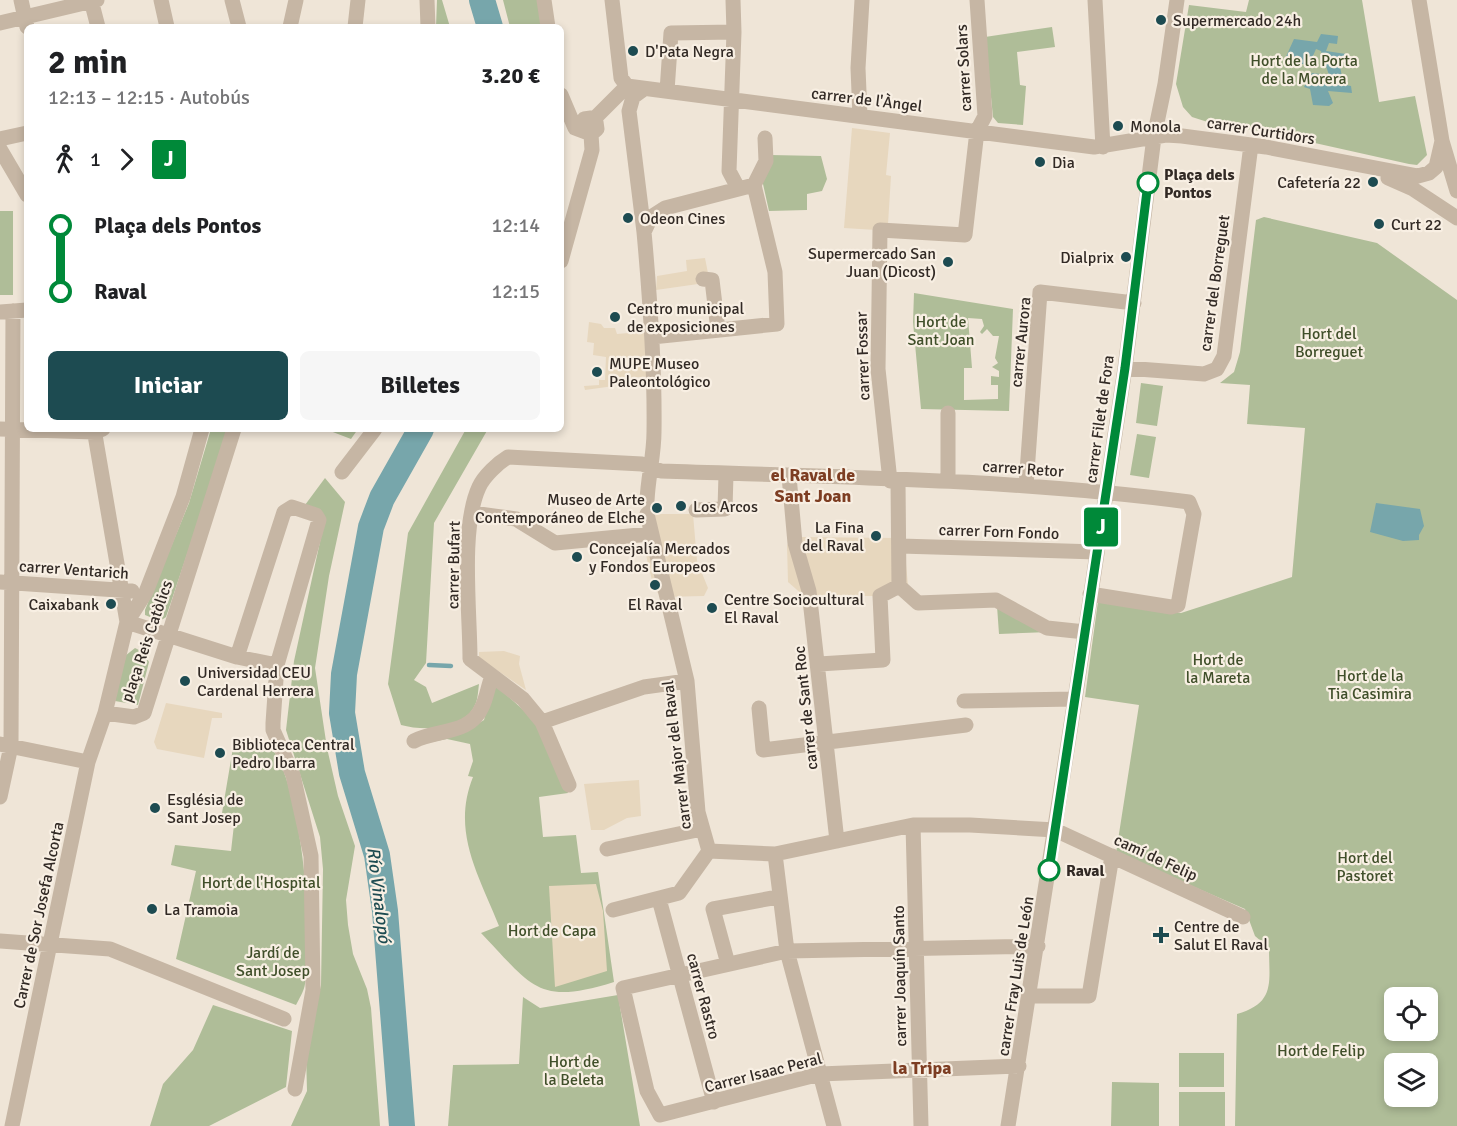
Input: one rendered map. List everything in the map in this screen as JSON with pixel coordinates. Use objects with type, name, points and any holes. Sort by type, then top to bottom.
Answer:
[{"type":"street","points":[[21,0],[26,22]]},
{"type":"street","points":[[0,23],[26,22],[93,0],[97,24]]},
{"type":"street","points":[[161,0],[166,24]]},
{"type":"street","points":[[232,0],[238,24]]},
{"type":"street","points":[[291,24],[296,0]]},
{"type":"street","points":[[355,24],[358,0]]},
{"type":"street","points":[[427,0],[428,24]]},
{"type":"street","points":[[544,0],[548,24]]},
{"type":"street","points":[[584,124],[627,86],[621,78],[612,0]]},
{"type":"street","points":[[733,0],[733,100],[729,171],[738,188]]},
{"type":"street","points":[[860,116],[858,68],[861,0]]},
{"type":"street","name":"carrer Solars","points":[[880,230],[965,236],[976,131],[985,116],[977,0]]},
{"type":"street","points":[[1095,0],[1103,147]]},
{"type":"street","name":"carrer Filet de Fora","points":[[1055,831],[1125,368],[1154,136],[1165,84],[1177,0]]},
{"type":"street","points":[[1419,0],[1442,141],[1457,191]]},
{"type":"street","points":[[667,92],[671,33],[734,32]]},
{"type":"street","name":"carrer Filet de Fora","points":[[1165,84],[1166,110],[1174,129],[1182,136]]},
{"type":"street","name":"carrer de l'Àngel","points":[[627,86],[1103,147]]},
{"type":"street","name":"carrer Major del Raval","points":[[644,89],[633,97],[628,111],[644,232],[652,337],[654,429],[647,507],[650,534],[687,681],[698,812],[709,851]]},
{"type":"street","points":[[564,99],[584,124],[592,150],[564,250]]},
{"type":"street","points":[[0,139],[24,135]]},
{"type":"street","name":"carrer Curtidors","points":[[1103,147],[1154,136],[1182,136],[1315,155],[1405,176],[1429,173],[1436,167],[1442,141]]},
{"type":"street","points":[[652,337],[777,324],[775,272],[754,185],[766,161],[765,138]]},
{"type":"street","name":"carrer del Borreguet","points":[[1125,368],[1204,374],[1216,369],[1224,356],[1251,145]]},
{"type":"street","points":[[0,149],[24,190]]},
{"type":"street","name":"carrer Curtidors","points":[[1363,168],[1413,189],[1457,218]]},
{"type":"street","points":[[644,232],[651,217],[665,208],[754,185]]},
{"type":"street","name":"carrer Fossar","points":[[880,230],[878,369],[894,481],[900,546],[899,586]]},
{"type":"street","points":[[704,279],[712,280],[718,330]]},
{"type":"street","name":"carrer Aurora","points":[[1026,486],[1041,292],[1134,303]]},
{"type":"street","points":[[0,797],[5,745],[6,429],[13,311]]},
{"type":"street","points":[[948,413],[948,481]]},
{"type":"street","points":[[6,429],[24,429]]},
{"type":"street","points":[[97,432],[127,622],[237,657],[277,665]]},
{"type":"street","name":"plaça Reis Catòlics","points":[[201,432],[183,497],[146,592],[127,622],[105,713],[134,717],[144,713],[233,432]]},
{"type":"street","points":[[342,472],[373,432]]},
{"type":"street","name":"carrer Bufart","points":[[492,676],[470,659],[469,536],[472,513],[480,486],[508,457],[652,467]]},
{"type":"street","name":"carrer Retor","points":[[652,467],[661,471],[894,481],[948,481],[1106,491],[1189,502],[1194,514],[1178,605],[1171,607],[1090,594]]},
{"type":"street","points":[[696,510],[725,509],[726,474]]},
{"type":"street","name":"carrer de Sant Roc","points":[[789,476],[795,543],[809,591],[819,664],[837,841]]},
{"type":"street","points":[[237,657],[284,512],[292,507],[316,515],[319,520],[277,665],[273,730],[293,775],[311,856],[313,990],[295,1089]]},
{"type":"street","points":[[472,513],[516,519],[555,543],[650,534]]},
{"type":"street","name":"carrer Forn Fondo","points":[[900,546],[1097,552]]},
{"type":"street","name":"carrer Ventarich","points":[[6,582],[146,592]]},
{"type":"street","points":[[819,664],[883,660],[880,596],[899,586],[918,603],[996,600],[1047,628],[1085,632]]},
{"type":"street","points":[[414,741],[460,728],[473,721],[482,709],[492,676],[523,699],[542,722],[569,785]]},
{"type":"street","points":[[542,722],[644,687],[687,681]]},
{"type":"street","points":[[964,701],[1076,699]]},
{"type":"street","points":[[759,708],[763,750],[966,725]]},
{"type":"street","name":"Carrer de Sor Josefa Alcorta","points":[[12,1126],[88,762],[105,713]]},
{"type":"street","points":[[5,745],[88,762]]},
{"type":"street","name":"camí de Felip","points":[[709,851],[775,854],[913,825],[970,825],[1055,831],[1243,917]]},
{"type":"street","name":"carrer Joaquín Santo","points":[[913,825],[921,1126]]},
{"type":"street","points":[[607,849],[702,829]]},
{"type":"street","name":"carrer Fray Luis de León","points":[[1008,1126],[1055,831]]},
{"type":"street","points":[[613,910],[679,893],[709,851]]},
{"type":"street","points":[[775,854],[778,897],[787,951],[834,1126]]},
{"type":"street","points":[[1030,996],[1089,996],[1112,856]]},
{"type":"street","points":[[728,964],[713,909],[778,897]]},
{"type":"street","name":"carrer Rastro","points":[[659,899],[714,1102]]},
{"type":"street","points":[[0,942],[110,949],[284,1019]]},
{"type":"street","points":[[680,975],[787,951],[1038,946]]},
{"type":"street","name":"Carrer Isaac Peral","points":[[680,975],[623,988],[647,1091],[660,1115],[820,1074],[1019,1066]]},
{"type":"green space","points":[[437,0],[442,0],[449,24],[436,24]]},
{"type":"green space","points":[[503,0],[540,0],[544,24],[509,24]]},
{"type":"green space","name":"Hort de la Porta de la Morera","points":[[1249,0],[1362,0],[1379,102],[1415,96],[1427,155],[1417,165],[1409,164],[1261,131],[1217,125],[1192,117],[1183,107],[1176,84],[1189,5],[1246,12]]},
{"type":"green space","points":[[1052,27],[1055,47],[1017,52],[1020,85],[1026,86],[1023,125],[998,123],[993,117],[985,37]]},
{"type":"green space","points":[[770,155],[821,156],[827,179],[822,191],[807,194],[807,210],[769,211],[761,175]]},
{"type":"green space","points":[[0,211],[13,211],[13,295],[0,295]]},
{"type":"green space","points":[[1264,217],[1377,243],[1457,300],[1457,1126],[1235,1126],[1237,1014],[1258,1004],[1268,990],[1269,948],[1255,936],[1245,909],[1116,853],[1139,705],[1085,697],[1098,601],[1181,613],[1292,577],[1305,428],[1247,424],[1250,385],[1220,383],[1234,372],[1240,352],[1256,220]]},
{"type":"green space","name":"Hort de Sant Joan","points":[[914,293],[1013,309],[1009,411],[921,409],[913,322]],"holes":[[[968,318],[982,319],[984,326],[980,332],[982,334],[987,329],[993,336],[999,336],[995,358],[998,363],[992,367],[999,371],[999,377],[991,376],[991,385],[998,385],[998,399],[964,400],[964,368],[972,368]]]},
{"type":"green space","points":[[1141,383],[1163,386],[1157,426],[1136,423]]},
{"type":"green space","points":[[210,432],[228,432],[166,617],[160,621],[145,615],[145,610],[189,503]]},
{"type":"green space","points":[[333,432],[356,432],[351,439]]},
{"type":"green space","points":[[464,432],[486,432],[434,523],[426,663],[414,680],[426,687],[432,703],[479,684],[477,699],[468,715],[451,725],[441,727],[420,728],[401,725],[388,684],[408,533]]},
{"type":"green space","points":[[1137,434],[1156,437],[1149,478],[1130,475]]},
{"type":"green space","points":[[325,478],[345,502],[329,576],[315,668],[327,748],[338,796],[355,846],[346,900],[348,925],[353,954],[367,989],[371,1008],[380,1126],[291,1126],[307,1091],[306,1053],[321,985],[323,869],[320,837],[286,730],[294,661],[325,519],[305,505]]},
{"type":"green space","points":[[997,606],[1049,632],[999,634]]},
{"type":"green space","points":[[135,648],[143,652],[149,662],[138,705],[115,701],[125,656]]},
{"type":"green space","name":"Hort de Capa","points":[[493,683],[539,724],[568,793],[539,797],[543,837],[576,835],[581,873],[598,872],[614,982],[568,992],[552,991],[538,986],[512,966],[481,933],[499,926],[476,871],[466,835],[467,797],[473,777],[468,776],[473,761],[470,744],[447,739],[426,743],[461,734],[484,720]]},
{"type":"green space","name":"Hort de l'Hospital","points":[[234,742],[269,745],[280,763],[290,790],[303,859],[308,931],[305,984],[296,1005],[176,959],[196,871],[171,865],[175,845],[231,851],[235,816],[222,813]]},
{"type":"green space","name":"Hort de la Beleta","points":[[618,995],[640,1126],[448,1126],[453,1065],[519,1064],[523,997],[540,1008]]},
{"type":"green space","points":[[213,1005],[292,1031],[286,1087],[209,1126],[150,1126],[163,1084],[193,1050]]},
{"type":"green space","points":[[1179,1053],[1224,1053],[1224,1087],[1179,1087]]},
{"type":"green space","points":[[1112,1082],[1159,1083],[1159,1126],[1111,1126]]},
{"type":"green space","points":[[1179,1092],[1225,1092],[1225,1126],[1179,1126]]},
{"type":"shaded area","points":[[852,128],[890,133],[886,175],[891,176],[888,224],[876,230],[844,228]]},
{"type":"shaded area","points":[[705,258],[708,273],[705,283],[656,290],[657,276],[687,271],[686,260]]},
{"type":"shaded area","points":[[589,322],[601,324],[604,328],[615,328],[617,334],[651,331],[654,376],[614,379],[614,386],[585,390],[584,386],[599,385],[599,380],[605,380],[606,357],[593,355],[594,343],[587,342]]},
{"type":"shaded area","points":[[644,514],[693,514],[697,561],[708,588],[704,596],[662,597],[654,589],[642,538]]},
{"type":"shaded area","points":[[800,537],[895,538],[905,554],[908,585],[886,596],[804,596],[788,582],[787,545]]},
{"type":"shaded area","points":[[504,651],[520,656],[519,664],[526,690],[479,658],[479,652]]},
{"type":"shaded area","points":[[166,703],[222,713],[222,718],[212,718],[204,758],[157,749],[154,742]]},
{"type":"shaded area","points":[[639,780],[641,816],[627,818],[604,830],[591,830],[584,784]]},
{"type":"shaded area","points":[[596,884],[603,911],[607,971],[555,987],[549,886]]},
{"type":"water","points":[[1321,34],[1338,36],[1337,44],[1329,43],[1326,51],[1346,54],[1347,61],[1339,61],[1342,77],[1339,84],[1351,86],[1352,93],[1328,91],[1333,103],[1329,106],[1313,105],[1310,89],[1304,87],[1312,73],[1329,75],[1321,51],[1316,49],[1309,65],[1284,61],[1294,39],[1317,42]]},
{"type":"water","points":[[1376,503],[1420,509],[1424,526],[1419,540],[1403,541],[1370,532]]},
{"type":"waterway","name":"Río Vinalopó","points":[[482,0],[489,24]]},
{"type":"waterway","name":"Río Vinalopó","points":[[402,1126],[385,911],[377,855],[352,773],[342,713],[344,674],[371,527],[382,498],[419,432]]},
{"type":"waterway","points":[[429,665],[451,666]]},
{"type":"bus line","name":"J","points":[[1049,870],[1125,368],[1148,183]]},
{"type":"place","name":"Supermercado 24h","points":[[1161,20]]},
{"type":"place","name":"D'Pata Negra","points":[[633,51]]},
{"type":"place","name":"Monola","points":[[1118,126]]},
{"type":"place","name":"Dia","points":[[1040,162]]},
{"type":"place","name":"Cafetería 22","points":[[1373,182]]},
{"type":"place","name":"Plaça dels Pontos","points":[[1148,183]]},
{"type":"place","name":"Odeon Cines","points":[[628,218]]},
{"type":"place","name":"Curt 22","points":[[1379,224]]},
{"type":"place","name":"Dialprix","points":[[1126,257]]},
{"type":"place","name":"Supermercado San Juan (Dicost)","points":[[948,262]]},
{"type":"place","name":"Centro municipal de exposiciones","points":[[615,317]]},
{"type":"place","name":"MUPE Museo Paleontológico","points":[[597,372]]},
{"type":"place","name":"Los Arcos","points":[[681,506]]},
{"type":"place","name":"Museo de Arte Contemporáneo de Elche","points":[[657,508]]},
{"type":"place","name":"La Fina del Raval","points":[[876,536]]},
{"type":"place","name":"Concejalía Mercados y Fondos Europeos","points":[[577,557]]},
{"type":"place","name":"El Raval","points":[[655,585]]},
{"type":"place","name":"Caixabank","points":[[111,604]]},
{"type":"place","name":"Centre Sociocultural El Raval","points":[[712,608]]},
{"type":"place","name":"Universidad CEU Cardenal Herrera","points":[[185,681]]},
{"type":"place","name":"Biblioteca Central Pedro Ibarra","points":[[220,753]]},
{"type":"place","name":"Església de Sant Josep","points":[[155,808]]},
{"type":"place","name":"Raval","points":[[1049,870]]},
{"type":"place","name":"La Tramoia","points":[[152,909]]},
{"type":"place","name":"Centre de Salut El Raval","points":[[1161,935]]},
{"type":"district","name":"el Raval de Sant Joan","points":[[813,485]]},
{"type":"district","name":"la Tripa","points":[[922,1068]]},
{"type":"park label","name":"Hort del Borreguet","points":[[1329,342]]},
{"type":"park label","name":"Hort de la Mareta","points":[[1218,668]]},
{"type":"park label","name":"Hort de la Tia Casimira","points":[[1370,684]]},
{"type":"park label","name":"Hort del Pastoret","points":[[1365,866]]},
{"type":"park label","name":"Jardí de Sant Josep","points":[[273,961]]},
{"type":"park label","name":"Hort de Felip","points":[[1321,1050]]}]
